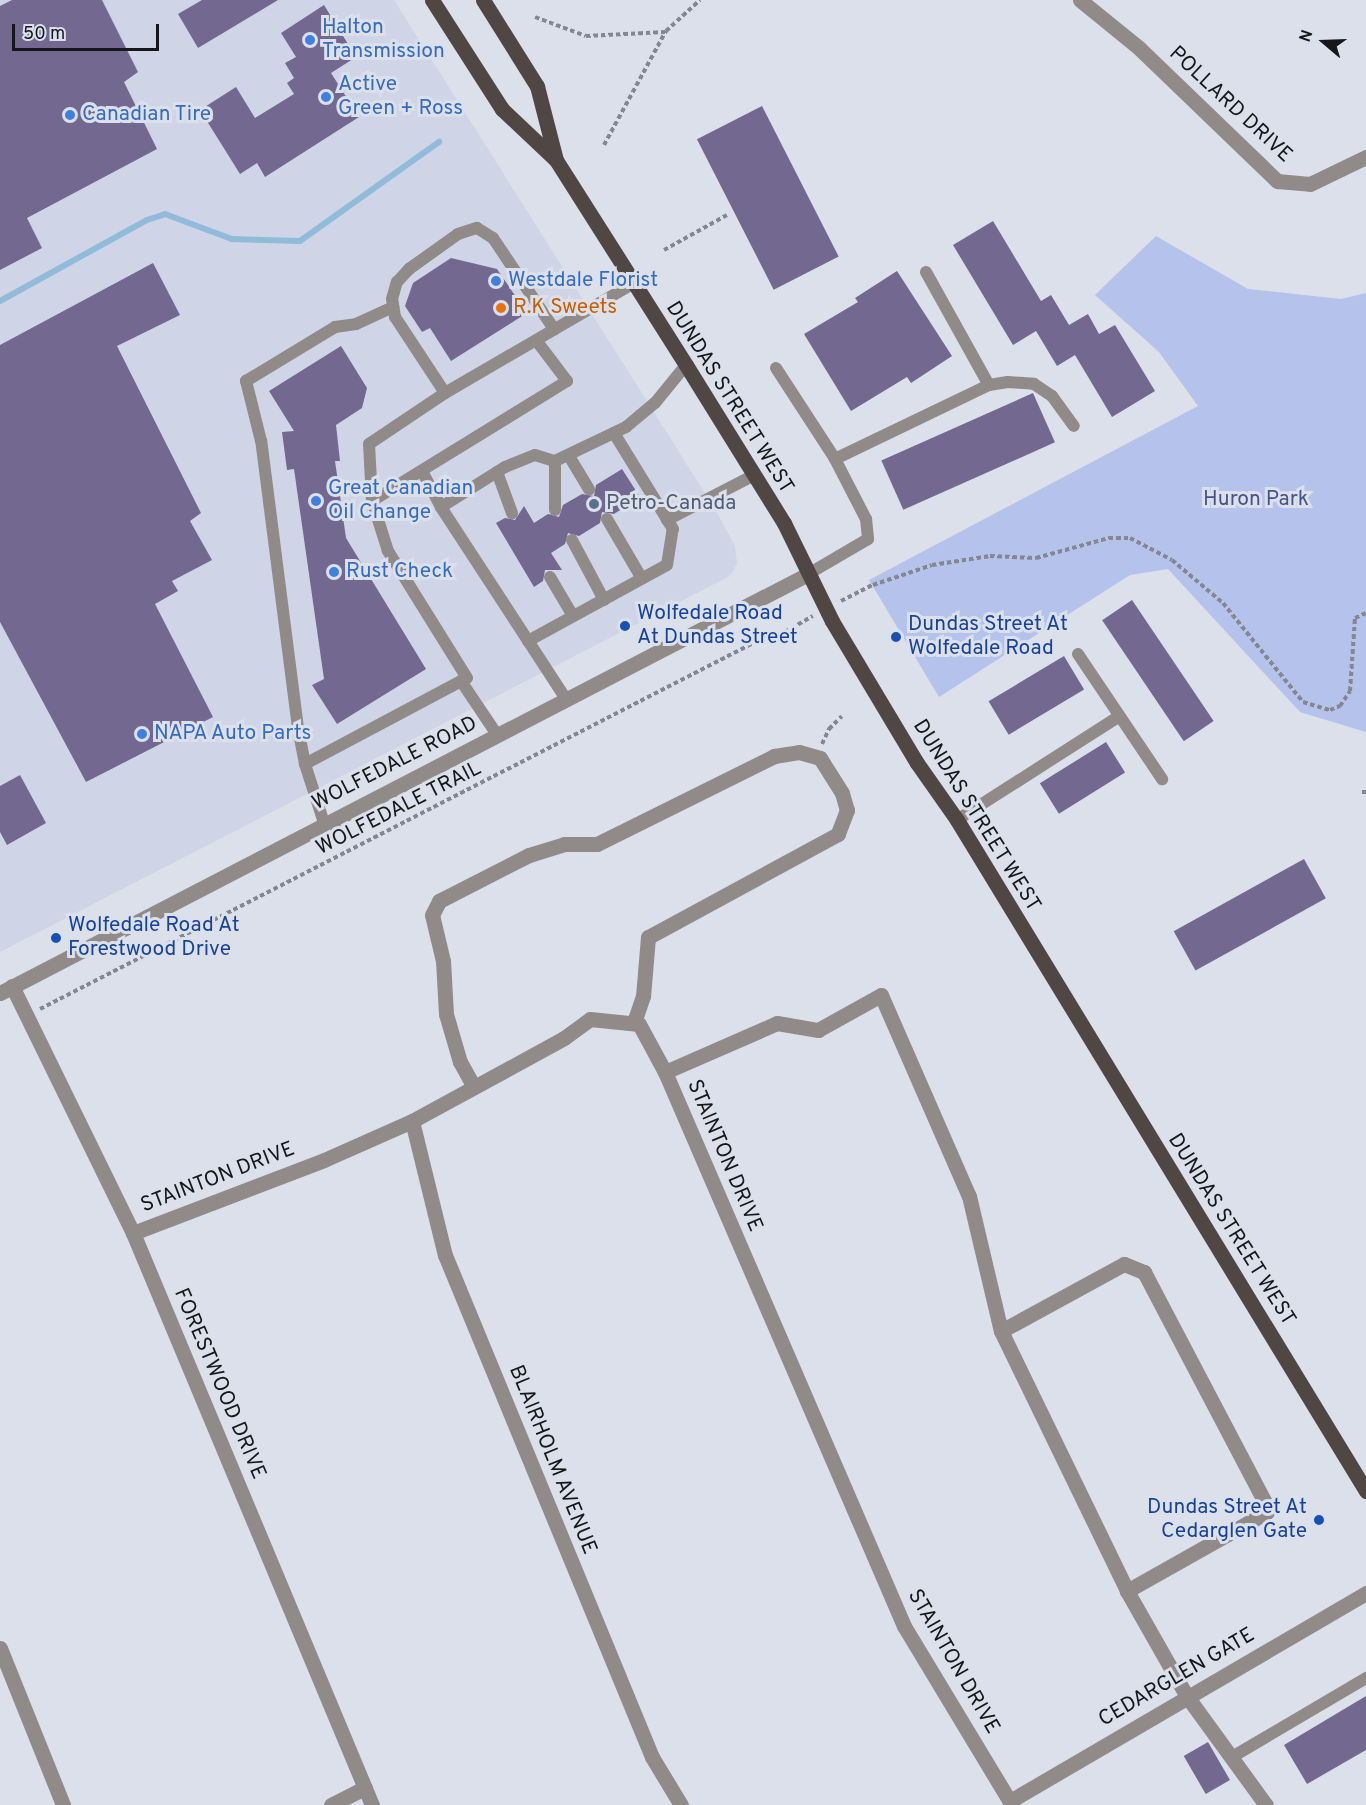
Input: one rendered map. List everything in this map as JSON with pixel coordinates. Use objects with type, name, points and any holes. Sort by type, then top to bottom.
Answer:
[{"type":"main road","name":"DUNDAS STREET WEST","points":[[432,0],[501,109],[556,160],[632,285],[686,365],[754,475],[832,621],[917,763],[957,820],[1366,1491]]},
{"type":"main road","name":"DUNDAS STREET WEST","points":[[483,0],[537,86],[556,160]]},
{"type":"street","name":"POLLARD DRIVE","points":[[1080,0],[1139,48],[1277,181],[1310,184],[1366,157]]},
{"type":"street","name":"WOLFEDALE ROAD","points":[[6,990],[324,823],[498,736],[808,574]]},
{"type":"street","points":[[474,1087],[460,1062],[446,1014],[443,961],[432,915],[439,901],[529,855],[564,844],[597,844],[774,756],[799,752],[816,757],[842,793],[847,810],[838,834],[648,937],[643,996],[634,1022]]},
{"type":"street","name":"FORESTWOOD DRIVE","points":[[6,990],[26,1015],[133,1233],[372,1805]]},
{"type":"street","points":[[665,1072],[777,1023],[818,1030],[880,995],[969,1196],[1001,1331],[1127,1591],[1186,1695],[1266,1805]]},
{"type":"street","name":"STAINTON DRIVE","points":[[133,1233],[324,1160],[412,1121],[564,1038],[590,1019],[634,1022],[651,1041],[665,1072],[904,1626],[1011,1803]]},
{"type":"street","name":"BLAIRHOLM AVENUE","points":[[412,1121],[445,1255],[652,1757],[681,1805]]},
{"type":"street","points":[[1001,1331],[1124,1264],[1144,1272],[1264,1501],[1267,1512],[1127,1591]]},
{"type":"street","name":"CEDARGLEN GATE","points":[[1011,1803],[1186,1695],[1366,1593]]},
{"type":"street","points":[[0,1648],[63,1805]]},
{"type":"street","points":[[331,1805],[365,1788]]},
{"type":"lane","points":[[445,393],[395,317],[393,307],[397,282],[409,269],[458,234],[477,228],[493,238],[555,329]]},
{"type":"lane","points":[[926,272],[989,385]]},
{"type":"lane","points":[[305,764],[467,678],[388,551],[372,501],[369,444],[445,393],[632,285]]},
{"type":"lane","points":[[324,823],[305,764],[261,441],[246,381],[335,327],[356,324],[393,307]]},
{"type":"lane","points":[[372,501],[567,381],[536,340]]},
{"type":"lane","points":[[441,507],[497,472],[535,455],[555,461],[614,433],[655,403],[686,365]]},
{"type":"lane","points":[[776,368],[835,459],[866,519],[868,539],[808,574]]},
{"type":"lane","points":[[835,459],[989,385],[1008,382],[1034,384],[1052,396],[1074,426]]},
{"type":"lane","points":[[528,641],[667,566],[673,529],[614,433]]},
{"type":"lane","points":[[569,456],[589,489]]},
{"type":"lane","points":[[555,461],[555,510]]},
{"type":"lane","points":[[422,471],[441,507],[566,699]]},
{"type":"lane","points":[[497,472],[512,513]]},
{"type":"lane","points":[[667,520],[754,475]]},
{"type":"lane","points":[[607,519],[642,579]]},
{"type":"lane","points":[[572,540],[604,600]]},
{"type":"lane","points":[[550,577],[573,616]]},
{"type":"lane","points":[[1078,654],[1118,717],[1162,779]]},
{"type":"lane","points":[[461,681],[498,736]]},
{"type":"lane","points":[[957,820],[1118,717]]},
{"type":"lane","points":[[1232,1757],[1366,1678]]},
{"type":"path","points":[[604,146],[666,32],[700,0]]},
{"type":"path","points":[[535,17],[586,36],[666,32]]},
{"type":"path","points":[[664,250],[727,215]]},
{"type":"path","points":[[866,588],[932,565],[990,556],[1036,558],[1109,538],[1130,538],[1172,561],[1223,603],[1304,702],[1330,710],[1340,706],[1350,691],[1355,618],[1366,613]]},
{"type":"path","name":"WOLFEDALE TRAIL","points":[[26,1015],[773,633],[785,632]]},
{"type":"path","points":[[816,757],[829,729],[842,716]]},
{"type":"shaded area","points":[[0,0],[394,0],[715,509],[735,546],[737,564],[730,576],[0,952]]},
{"type":"green space","name":"Huron Park","points":[[1156,236],[1248,289],[1341,299],[1366,293],[1366,732],[1300,712],[1168,569],[1130,575],[939,697],[869,580],[1198,406],[1159,352],[1095,295]]},
{"type":"building","name":"Canadian Tire","points":[[12,0],[102,0],[138,72],[124,82],[157,149],[27,218],[42,248],[0,270],[0,6]]},
{"type":"building","points":[[202,0],[278,0],[198,48],[178,14]]},
{"type":"building","points":[[324,5],[356,57],[331,73],[359,117],[265,177],[257,163],[240,174],[200,110],[236,87],[255,118],[294,94],[287,83],[294,78],[285,63],[296,57],[281,33]]},
{"type":"building","points":[[762,106],[839,257],[774,290],[697,139]]},
{"type":"building","points":[[993,221],[1041,301],[1051,295],[1069,325],[1088,314],[1099,334],[1115,325],[1155,391],[1112,417],[1075,355],[1057,366],[1036,331],[1013,345],[953,245]]},
{"type":"building","points":[[451,258],[497,269],[527,313],[451,361],[430,328],[422,332],[405,306],[413,283]]},
{"type":"building","points":[[153,263],[180,315],[117,346],[201,513],[190,521],[212,560],[172,581],[178,591],[155,604],[213,717],[86,782],[0,622],[0,345]]},
{"type":"building","points":[[897,271],[952,356],[911,383],[907,377],[851,411],[804,334],[858,302],[855,298]]},
{"type":"building","points":[[341,346],[367,388],[362,408],[336,425],[340,461],[335,461],[346,538],[426,669],[337,724],[312,685],[324,679],[294,469],[287,470],[282,432],[294,431],[269,391]]},
{"type":"building","points":[[1033,393],[1055,442],[903,510],[881,461]]},
{"type":"building","points":[[622,469],[640,497],[614,514],[602,512],[600,523],[579,536],[568,533],[565,544],[551,553],[562,570],[545,570],[543,581],[534,587],[496,523],[505,518],[515,520],[524,506],[534,523],[548,514],[559,517],[563,505],[582,494],[594,496],[596,485]]},
{"type":"building","points":[[1132,600],[1214,721],[1184,741],[1102,620]]},
{"type":"building","points":[[1064,656],[1084,689],[1009,735],[989,701]]},
{"type":"building","points":[[1106,742],[1125,773],[1059,814],[1040,783]]},
{"type":"building","points":[[20,775],[46,823],[7,845],[0,832],[0,786]]},
{"type":"building","points":[[1304,859],[1326,898],[1195,971],[1174,931]]},
{"type":"building","points":[[1366,1696],[1366,1750],[1307,1784],[1284,1745]]},
{"type":"building","points":[[1208,1742],[1230,1780],[1206,1794],[1184,1756]]},
{"type":"waterway","points":[[0,301],[147,220],[165,214],[232,239],[300,241],[439,142]]},
{"type":"place","name":"Halton Transmission","points":[[310,40]]},
{"type":"place","name":"Active Green + Ross","points":[[326,97]]},
{"type":"place","name":"Canadian Tire","points":[[70,115]]},
{"type":"place","name":"Westdale Florist","points":[[496,281]]},
{"type":"place","name":"R.K Sweets","points":[[501,308]]},
{"type":"place","name":"Great Canadian Oil Change","points":[[316,501]]},
{"type":"place","name":"Petro-Canada","points":[[594,504]]},
{"type":"place","name":"Rust Check","points":[[334,572]]},
{"type":"place","name":"Wolfedale Road At Dundas Street","points":[[625,626]]},
{"type":"place","name":"Dundas Street At Wolfedale Road","points":[[896,637]]},
{"type":"place","name":"NAPA Auto Parts","points":[[142,734]]},
{"type":"place","name":"Wolfedale Road At Forestwood Drive","points":[[56,938]]},
{"type":"place","name":"Dundas Street At Cedarglen Gate","points":[[1319,1520]]}]
